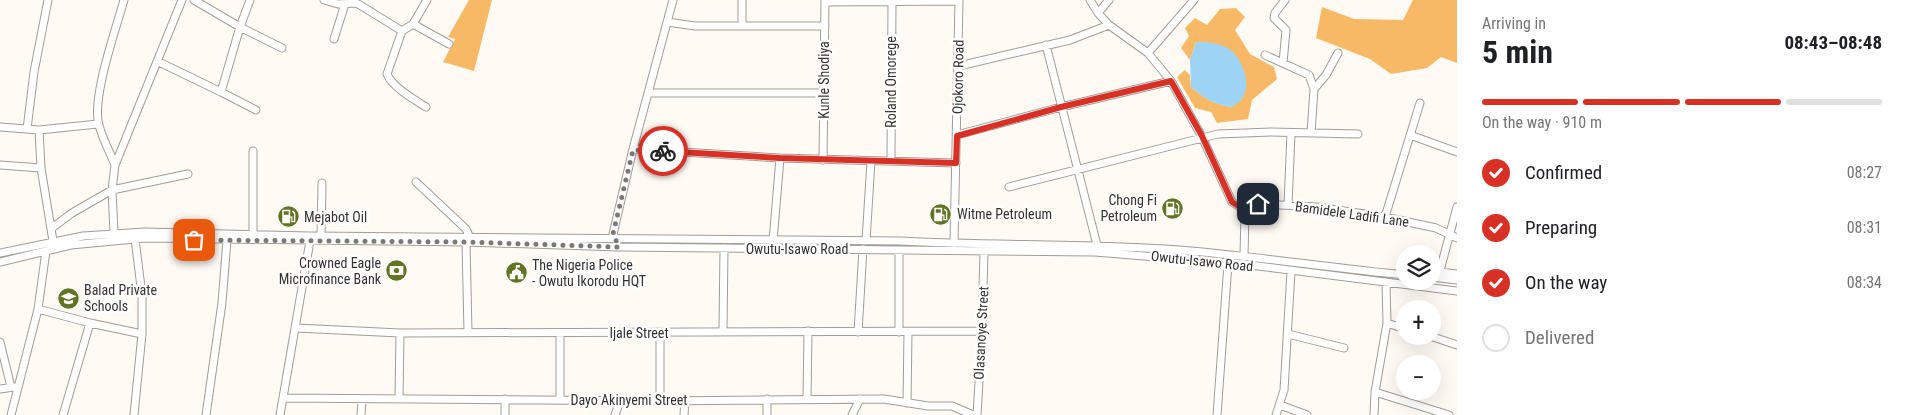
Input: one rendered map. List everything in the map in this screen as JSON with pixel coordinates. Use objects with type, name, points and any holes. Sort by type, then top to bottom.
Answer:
[{"type":"street","points":[[27,129],[34,72],[48,0]]},
{"type":"street","points":[[115,165],[98,124],[98,111],[100,87],[124,0]]},
{"type":"street","points":[[114,233],[112,190],[115,165],[159,62],[182,0]]},
{"type":"street","points":[[194,0],[240,27],[282,48]]},
{"type":"street","points":[[221,92],[250,0]]},
{"type":"street","points":[[324,0],[338,4],[356,3],[402,31]]},
{"type":"street","points":[[426,108],[410,97],[388,77],[402,31],[413,24],[427,0]]},
{"type":"street","points":[[619,247],[613,234],[673,0]]},
{"type":"street","points":[[742,0],[742,26]]},
{"type":"street","points":[[826,1],[959,0]]},
{"type":"street","name":"Ojokoro Road","points":[[954,244],[959,0]]},
{"type":"street","points":[[1090,0],[1109,25],[1148,53],[1171,81],[1202,136],[1232,202],[1245,210],[1244,257]]},
{"type":"street","points":[[1098,13],[1109,0]]},
{"type":"street","points":[[1148,53],[1194,0]]},
{"type":"street","points":[[1283,63],[1286,30],[1274,18],[1275,13],[1286,0]]},
{"type":"street","name":"Kunle Shodiya","points":[[823,160],[826,1]]},
{"type":"street","name":"Roland Omorege","points":[[891,161],[892,2]]},
{"type":"street","points":[[334,39],[345,4]]},
{"type":"street","points":[[667,22],[695,26],[825,26]]},
{"type":"street","points":[[413,24],[449,44]]},
{"type":"street","points":[[958,66],[1078,38],[1109,25]]},
{"type":"street","points":[[1046,45],[1097,245]]},
{"type":"street","points":[[1314,89],[1326,75],[1338,53]]},
{"type":"street","points":[[1265,55],[1308,75],[1314,89],[1310,133]]},
{"type":"street","points":[[159,62],[256,110]]},
{"type":"street","points":[[957,136],[1061,107],[1171,81]]},
{"type":"street","points":[[649,93],[824,93]]},
{"type":"street","points":[[1385,217],[1420,103]]},
{"type":"street","points":[[0,128],[39,130],[98,124]]},
{"type":"street","points":[[39,130],[41,168],[53,241]]},
{"type":"street","points":[[1009,186],[1079,170],[1202,136],[1227,132],[1358,134]]},
{"type":"street","points":[[1288,205],[1291,133]]},
{"type":"street","points":[[1410,135],[1457,152]]},
{"type":"street","points":[[633,150],[823,160],[956,163]]},
{"type":"street","points":[[253,151],[253,234]]},
{"type":"street","points":[[773,241],[780,158]]},
{"type":"street","points":[[866,241],[871,161]]},
{"type":"street","points":[[0,164],[41,168]]},
{"type":"street","points":[[52,228],[72,213],[112,190],[188,174]]},
{"type":"street","points":[[416,182],[468,233],[466,239],[468,332]]},
{"type":"street","points":[[321,236],[322,183]]},
{"type":"street","name":"Bamidele Ladifi Lane","points":[[1245,210],[1258,204],[1317,207],[1385,217],[1436,228],[1457,238]]},
{"type":"street","points":[[1441,262],[1457,207]]},
{"type":"street","name":"Owutu-Isawo Road","points":[[0,253],[53,241],[114,233],[145,232],[466,239],[619,247],[1095,252],[1152,256],[1457,290]]},
{"type":"street","name":"Owutu-Isawo Road","points":[[0,262],[71,245],[135,239],[310,241],[615,238],[1097,245],[1180,250],[1396,274]]},
{"type":"street","points":[[134,415],[142,334],[142,295],[135,239]]},
{"type":"street","points":[[206,415],[222,303],[227,240]]},
{"type":"street","points":[[280,415],[310,241]]},
{"type":"street","points":[[723,331],[724,248]]},
{"type":"street","points":[[858,332],[863,250]]},
{"type":"street","points":[[899,250],[899,332]]},
{"type":"street","name":"Olasanoye Street","points":[[977,415],[984,250]]},
{"type":"street","points":[[11,415],[14,387],[38,309],[46,251]]},
{"type":"street","points":[[1217,415],[1228,264]]},
{"type":"street","points":[[1276,415],[1284,390],[1291,271]]},
{"type":"street","points":[[1441,276],[1457,274]]},
{"type":"street","points":[[1441,277],[1457,280]]},
{"type":"street","points":[[1374,415],[1375,392],[1387,323],[1386,282]]},
{"type":"street","points":[[38,309],[142,334]]},
{"type":"street","points":[[63,415],[90,323]]},
{"type":"street","points":[[1387,323],[1396,326]]},
{"type":"street","name":"Ijale Street","points":[[296,328],[400,333],[982,331]]},
{"type":"street","points":[[808,331],[808,399]]},
{"type":"street","points":[[907,403],[908,332]]},
{"type":"street","points":[[399,398],[400,333]]},
{"type":"street","points":[[560,333],[560,399]]},
{"type":"street","points":[[660,333],[660,401]]},
{"type":"street","points":[[1288,334],[1344,348]]},
{"type":"street","points":[[1441,340],[1457,345]]},
{"type":"street","points":[[0,342],[14,387]]},
{"type":"street","points":[[0,389],[14,387]]},
{"type":"street","points":[[1375,392],[1449,415]]},
{"type":"street","name":"Dayo Akinyemi Street","points":[[283,398],[620,401],[890,399],[928,406],[952,406],[972,415]]},
{"type":"street","points":[[505,399],[505,415]]},
{"type":"street","points":[[767,399],[767,415]]},
{"type":"street","points":[[852,415],[860,399]]},
{"type":"street","points":[[361,415],[362,400]]},
{"type":"street","points":[[684,415],[685,400]]},
{"type":"street","points":[[615,415],[620,401]]},
{"type":"street","points":[[1280,405],[1307,415]]},
{"type":"street","points":[[924,415],[928,406]]},
{"type":"shaded area","points":[[469,0],[492,0],[474,71],[443,62],[455,39],[448,37]]},
{"type":"shaded area","points":[[1413,0],[1457,0],[1457,63],[1441,57],[1427,68],[1391,74],[1370,59],[1316,38],[1322,7],[1354,19],[1403,20]]},
{"type":"shaded area","points":[[1236,8],[1245,17],[1235,30],[1250,54],[1274,67],[1277,79],[1252,100],[1248,119],[1217,123],[1211,112],[1195,108],[1177,77],[1185,70],[1190,75],[1191,87],[1196,91],[1215,103],[1232,107],[1196,42],[1190,60],[1181,48],[1189,36],[1185,28],[1195,18],[1207,25],[1220,9]]},
{"type":"water","points":[[1196,42],[1221,45],[1233,52],[1237,57],[1245,75],[1246,88],[1241,100],[1232,107],[1220,105],[1191,87],[1190,60]]},
{"type":"way so far","points":[[194,240],[466,242],[619,247],[613,234],[633,150],[663,151]]},
{"type":"place","name":"Chong Fi Petroleum","points":[[1173,208]]},
{"type":"place","name":"Witme Petroleum","points":[[941,214]]},
{"type":"place","name":"Mejabot Oil","points":[[288,217]]},
{"type":"place","name":"Crowned Eagle Microfinance Bank","points":[[397,271]]},
{"type":"place","name":"The Nigeria Police - Owutu Ikorodu HQT","points":[[516,273]]},
{"type":"place","name":"Balad Private Schools","points":[[68,298]]},
{"type":"route","points":[[663,151],[780,158],[956,163],[957,136],[1061,107],[1171,81],[1202,136],[1232,202],[1245,210],[1258,204]]}]
